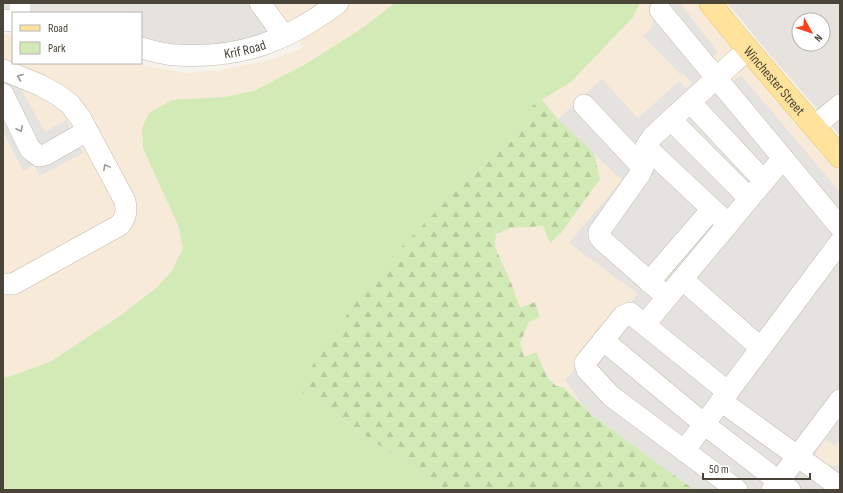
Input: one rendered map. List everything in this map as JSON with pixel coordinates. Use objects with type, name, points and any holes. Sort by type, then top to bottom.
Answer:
[{"type":"main road","name":"Winchester Street","points":[[710,3],[840,157]]},
{"type":"street","points":[[260,3],[284,36]]},
{"type":"street","name":"Krif Road","points":[[142,48],[175,55],[205,56],[234,53],[260,47],[284,36],[335,4]]},
{"type":"street","points":[[660,10],[840,227]]},
{"type":"street","points":[[667,297],[599,236],[600,229],[640,174],[643,168],[646,147],[653,136],[748,49]]},
{"type":"street","points":[[3,70],[40,85],[70,104],[81,120],[125,201],[127,210],[120,225],[13,284],[3,284]]},
{"type":"street","points":[[3,94],[30,149],[39,156],[44,155],[87,131]]},
{"type":"street","points":[[690,102],[764,181]]},
{"type":"street","points":[[584,105],[643,168]]},
{"type":"street","points":[[814,127],[840,105]]},
{"type":"street","points":[[671,120],[749,198]]},
{"type":"street","points":[[646,147],[728,224]]},
{"type":"street","points":[[645,324],[783,158]]},
{"type":"street","points":[[649,282],[712,209]]},
{"type":"street","points":[[684,450],[840,242]]},
{"type":"street","points":[[682,279],[761,348]]},
{"type":"street","points":[[727,487],[684,450],[611,396],[585,367],[586,360],[627,314],[630,313],[634,315],[724,396],[797,456],[840,487]]},
{"type":"street","points":[[603,340],[780,487],[797,456],[840,400]]},
{"type":"shaded area","points":[[3,3],[273,3],[271,34],[226,46],[163,44],[142,39],[142,12],[3,13]]},
{"type":"shaded area","points":[[273,3],[696,3],[840,173],[840,490],[691,490],[692,488],[592,415],[563,387],[556,386],[547,377],[536,352],[524,357],[520,343],[529,322],[540,317],[520,308],[512,285],[495,247],[496,233],[511,228],[544,225],[550,242],[600,178],[558,119],[542,100],[532,107],[532,122],[458,189],[178,226],[183,248],[172,271],[156,288],[121,315],[50,362],[8,377],[3,376],[3,34],[12,36],[12,64],[136,64],[186,73],[219,70],[270,60],[303,48]]},
{"type":"shaded area","points":[[662,3],[680,3],[718,52],[713,57],[732,82],[741,75],[840,192],[840,440],[835,446],[825,440],[815,455],[817,459],[826,466],[840,465],[840,490],[691,490],[692,488],[592,415],[581,403],[565,380],[638,294],[569,243],[622,180],[558,119],[602,79],[638,118],[679,81],[686,88],[692,83],[682,72],[680,74],[643,36],[652,27],[653,18],[650,14]]},
{"type":"shaded area","points":[[727,3],[840,3],[840,136],[765,49]]},
{"type":"shaded area","points":[[3,83],[20,87],[45,132],[66,120],[83,153],[40,176],[34,165],[23,171],[3,131]]},
{"type":"green space","points":[[395,3],[640,3],[633,17],[571,82],[532,106],[532,122],[458,189],[303,394],[444,490],[3,490],[3,376],[8,377],[50,362],[121,315],[156,288],[172,271],[183,248],[178,225],[143,148],[142,128],[149,113],[172,100],[224,97],[254,91],[306,64],[364,27]]},
{"type":"green space","points":[[542,100],[558,119],[594,153],[600,179],[561,233],[550,243],[543,226],[511,228],[496,234],[495,247],[512,285],[520,308],[535,302],[540,317],[529,322],[520,343],[524,357],[536,352],[547,377],[556,386],[563,387],[592,415],[692,488],[691,490],[444,490],[303,394],[298,387],[374,275],[458,189],[532,122],[532,106]]}]
